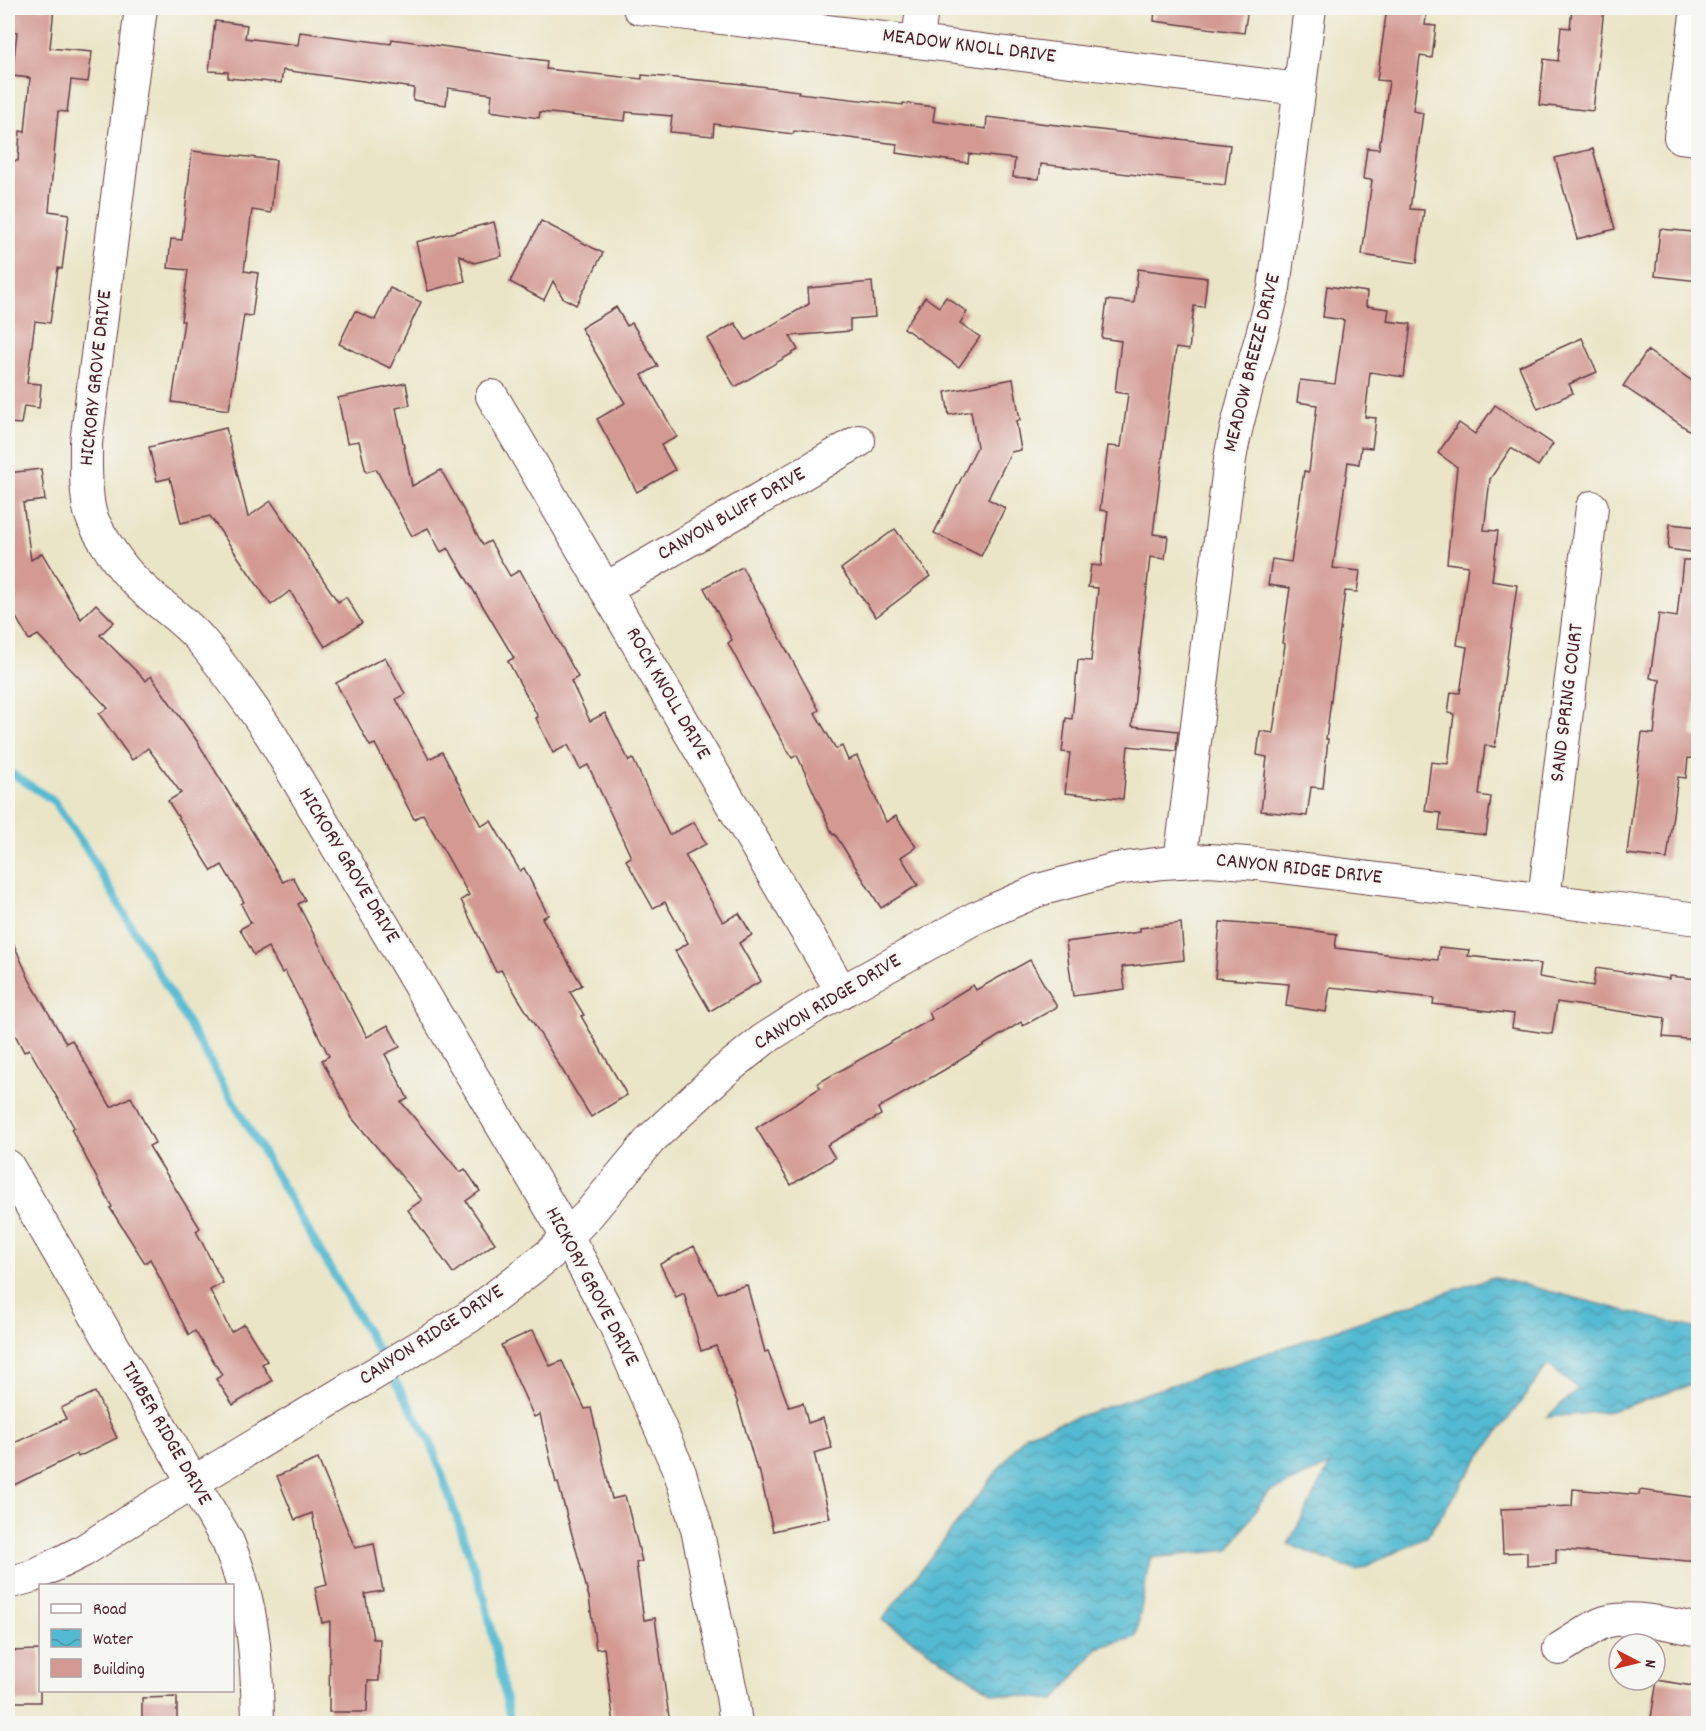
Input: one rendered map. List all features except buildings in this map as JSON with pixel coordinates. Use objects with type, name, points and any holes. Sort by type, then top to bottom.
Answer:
[{"type":"street","name":"HICKORY GROVE DRIVE","points":[[141,8],[86,443],[90,513],[116,560],[136,582],[176,615],[200,639],[271,735],[567,1236],[615,1325],[680,1473],[697,1529],[712,1593],[736,1724]]},
{"type":"street","name":"MEADOW KNOLL DRIVE","points":[[639,8],[918,40],[1299,89]]},
{"type":"street","points":[[918,40],[922,8]]},
{"type":"street","name":"MEADOW BREEZE DRIVE","points":[[1180,862],[1235,424],[1274,288],[1310,8]]},
{"type":"street","points":[[1689,138],[1697,8]]},
{"type":"street","name":"ROCK KNOLL DRIVE","points":[[492,396],[842,992]]},
{"type":"street","name":"CANYON BLUFF DRIVE","points":[[605,589],[859,441]]},
{"type":"street","name":"SAND SPRING COURT","points":[[1544,899],[1592,507]]},
{"type":"street","name":"CANYON RIDGE DRIVE","points":[[8,1583],[33,1576],[83,1551],[469,1317],[550,1254],[588,1215],[651,1139],[721,1074],[762,1040],[842,992],[975,918],[1039,890],[1116,869],[1210,860],[1698,919]]},
{"type":"street","name":"TIMBER RIDGE DRIVE","points":[[8,1166],[228,1542],[245,1590],[252,1621],[257,1673],[258,1724]]},
{"type":"street","points":[[1559,1649],[1602,1623],[1632,1619],[1698,1630]]},
{"type":"water","points":[[1493,1277],[1698,1329],[1698,1383],[1611,1411],[1547,1417],[1578,1389],[1548,1365],[1476,1462],[1426,1538],[1356,1571],[1288,1544],[1330,1465],[1267,1493],[1229,1550],[1150,1558],[1136,1637],[1097,1648],[1055,1700],[993,1693],[882,1620],[1026,1434]]},
{"type":"waterway","points":[[8,771],[54,801],[89,853],[384,1361]]},
{"type":"waterway","points":[[390,1372],[431,1443],[485,1600],[511,1724]]}]
